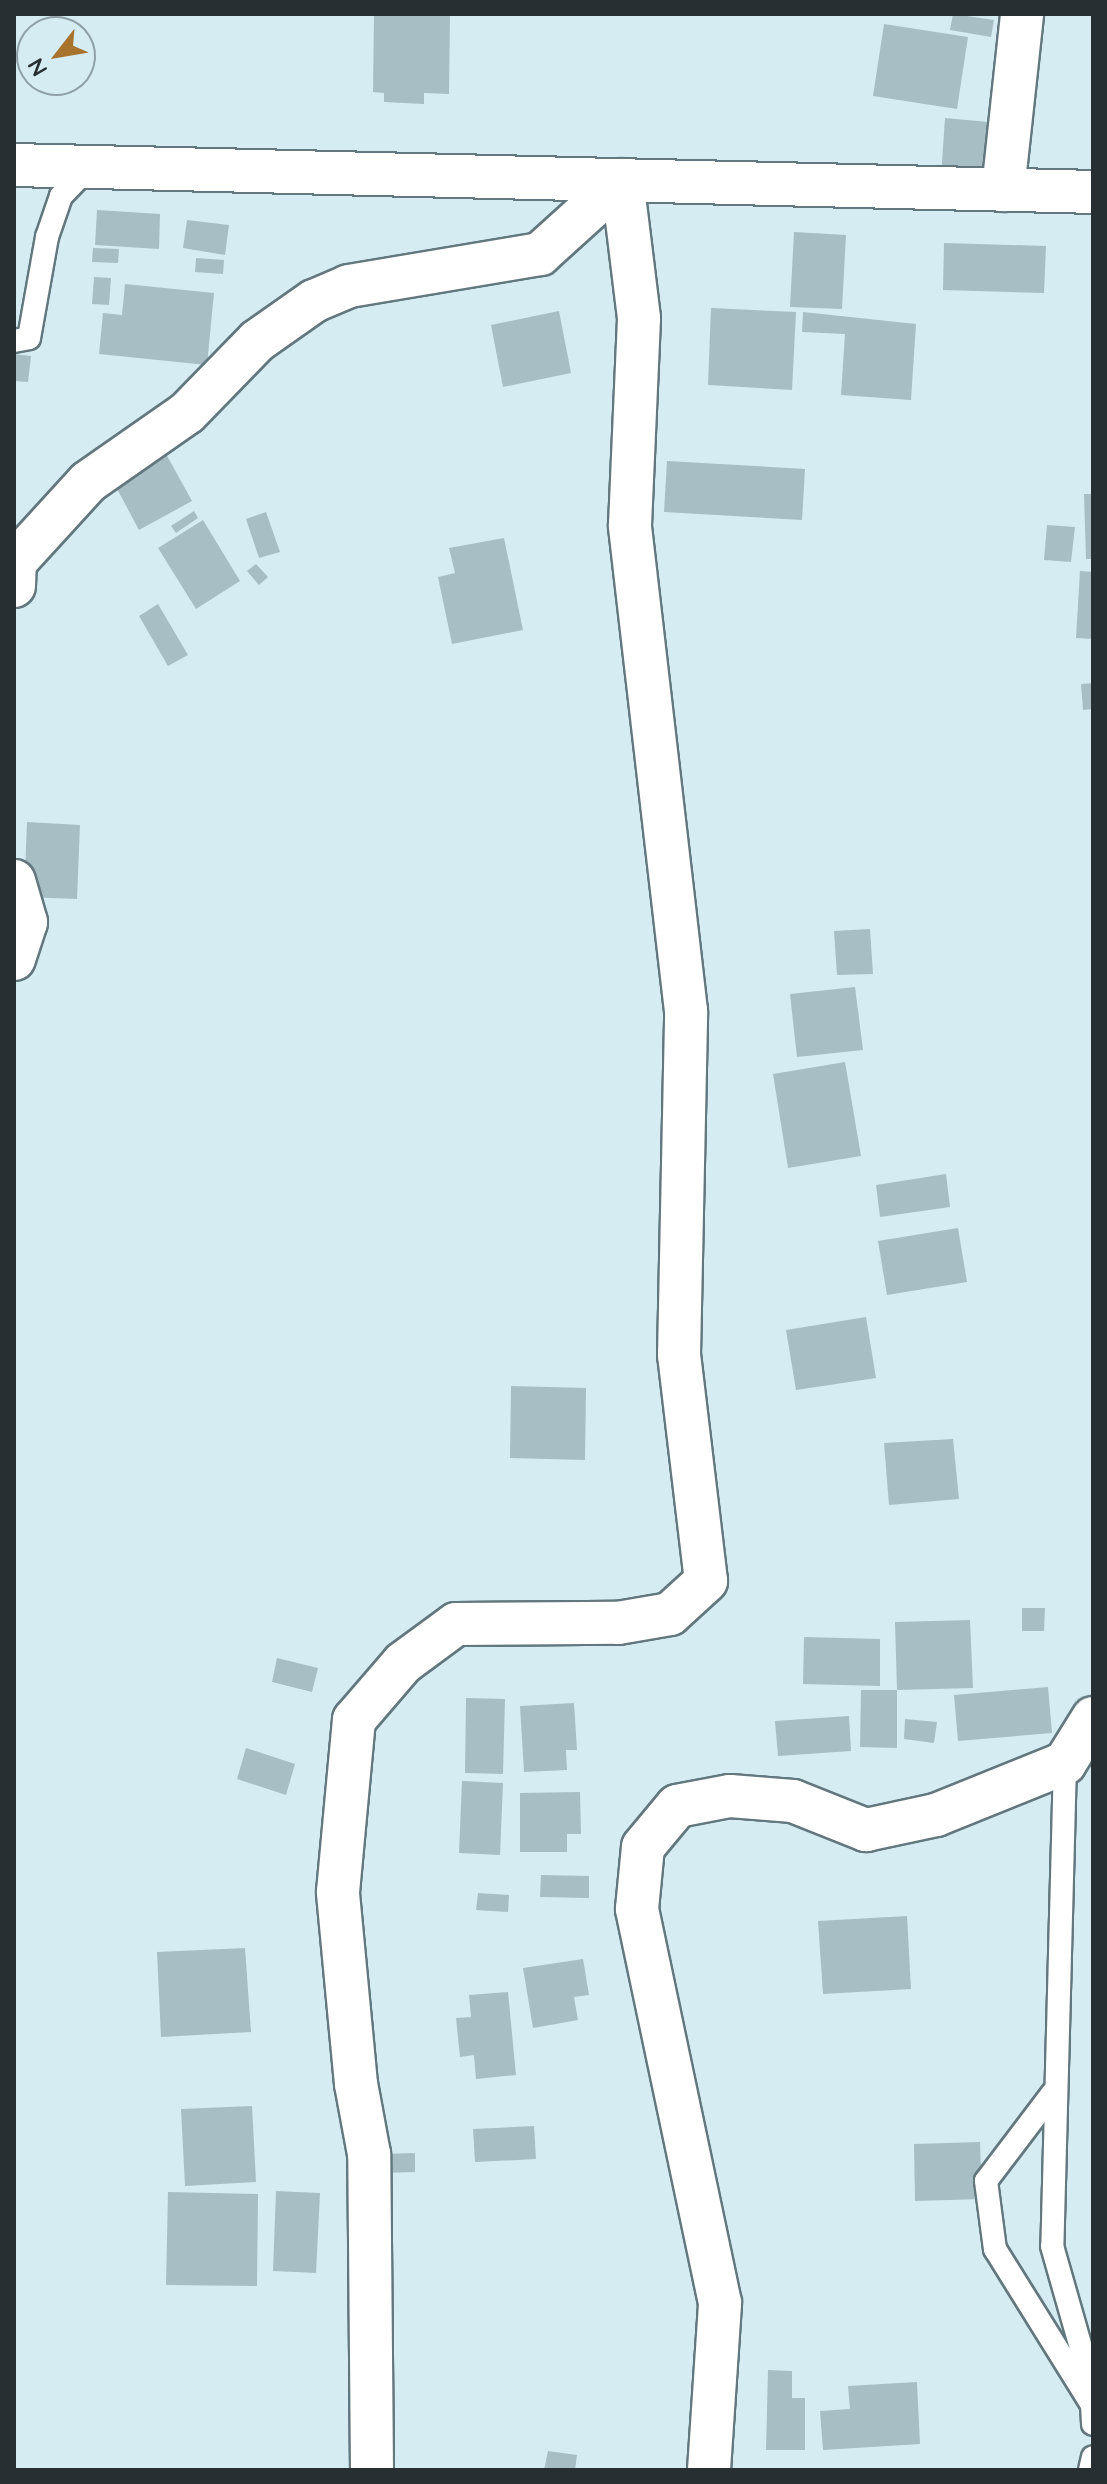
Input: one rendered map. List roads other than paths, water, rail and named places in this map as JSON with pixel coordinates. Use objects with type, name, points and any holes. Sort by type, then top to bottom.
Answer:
[{"type":"street","points":[[1003,190],[1022,14]]},
{"type":"street","points":[[14,165],[84,172],[622,180],[1093,192]]},
{"type":"street","points":[[14,586],[15,562],[88,482],[187,413],[257,341],[314,301],[349,286],[540,254],[622,180]]},
{"type":"street","points":[[372,2470],[369,2154],[356,2084],[338,1892],[354,1720],[403,1663],[456,1624],[644,1618],[670,1614],[706,1581],[679,1355],[686,1011],[630,525],[639,318],[622,180]]},
{"type":"street","points":[[14,881],[26,922],[14,959]]},
{"type":"street","points":[[709,2470],[720,2303],[637,1909],[643,1847],[677,1806],[730,1796],[793,1801],[866,1830],[936,1815],[1065,1763],[1093,1718]]},
{"type":"lane","points":[[14,341],[29,338],[61,196],[84,172]]},
{"type":"lane","points":[[1065,1763],[1052,2094],[1052,2246],[1092,2405],[1093,2424]]},
{"type":"lane","points":[[1052,2094],[986,2181],[995,2249],[1092,2405]]},
{"type":"lane","points":[[1090,2470],[1093,2457]]}]
